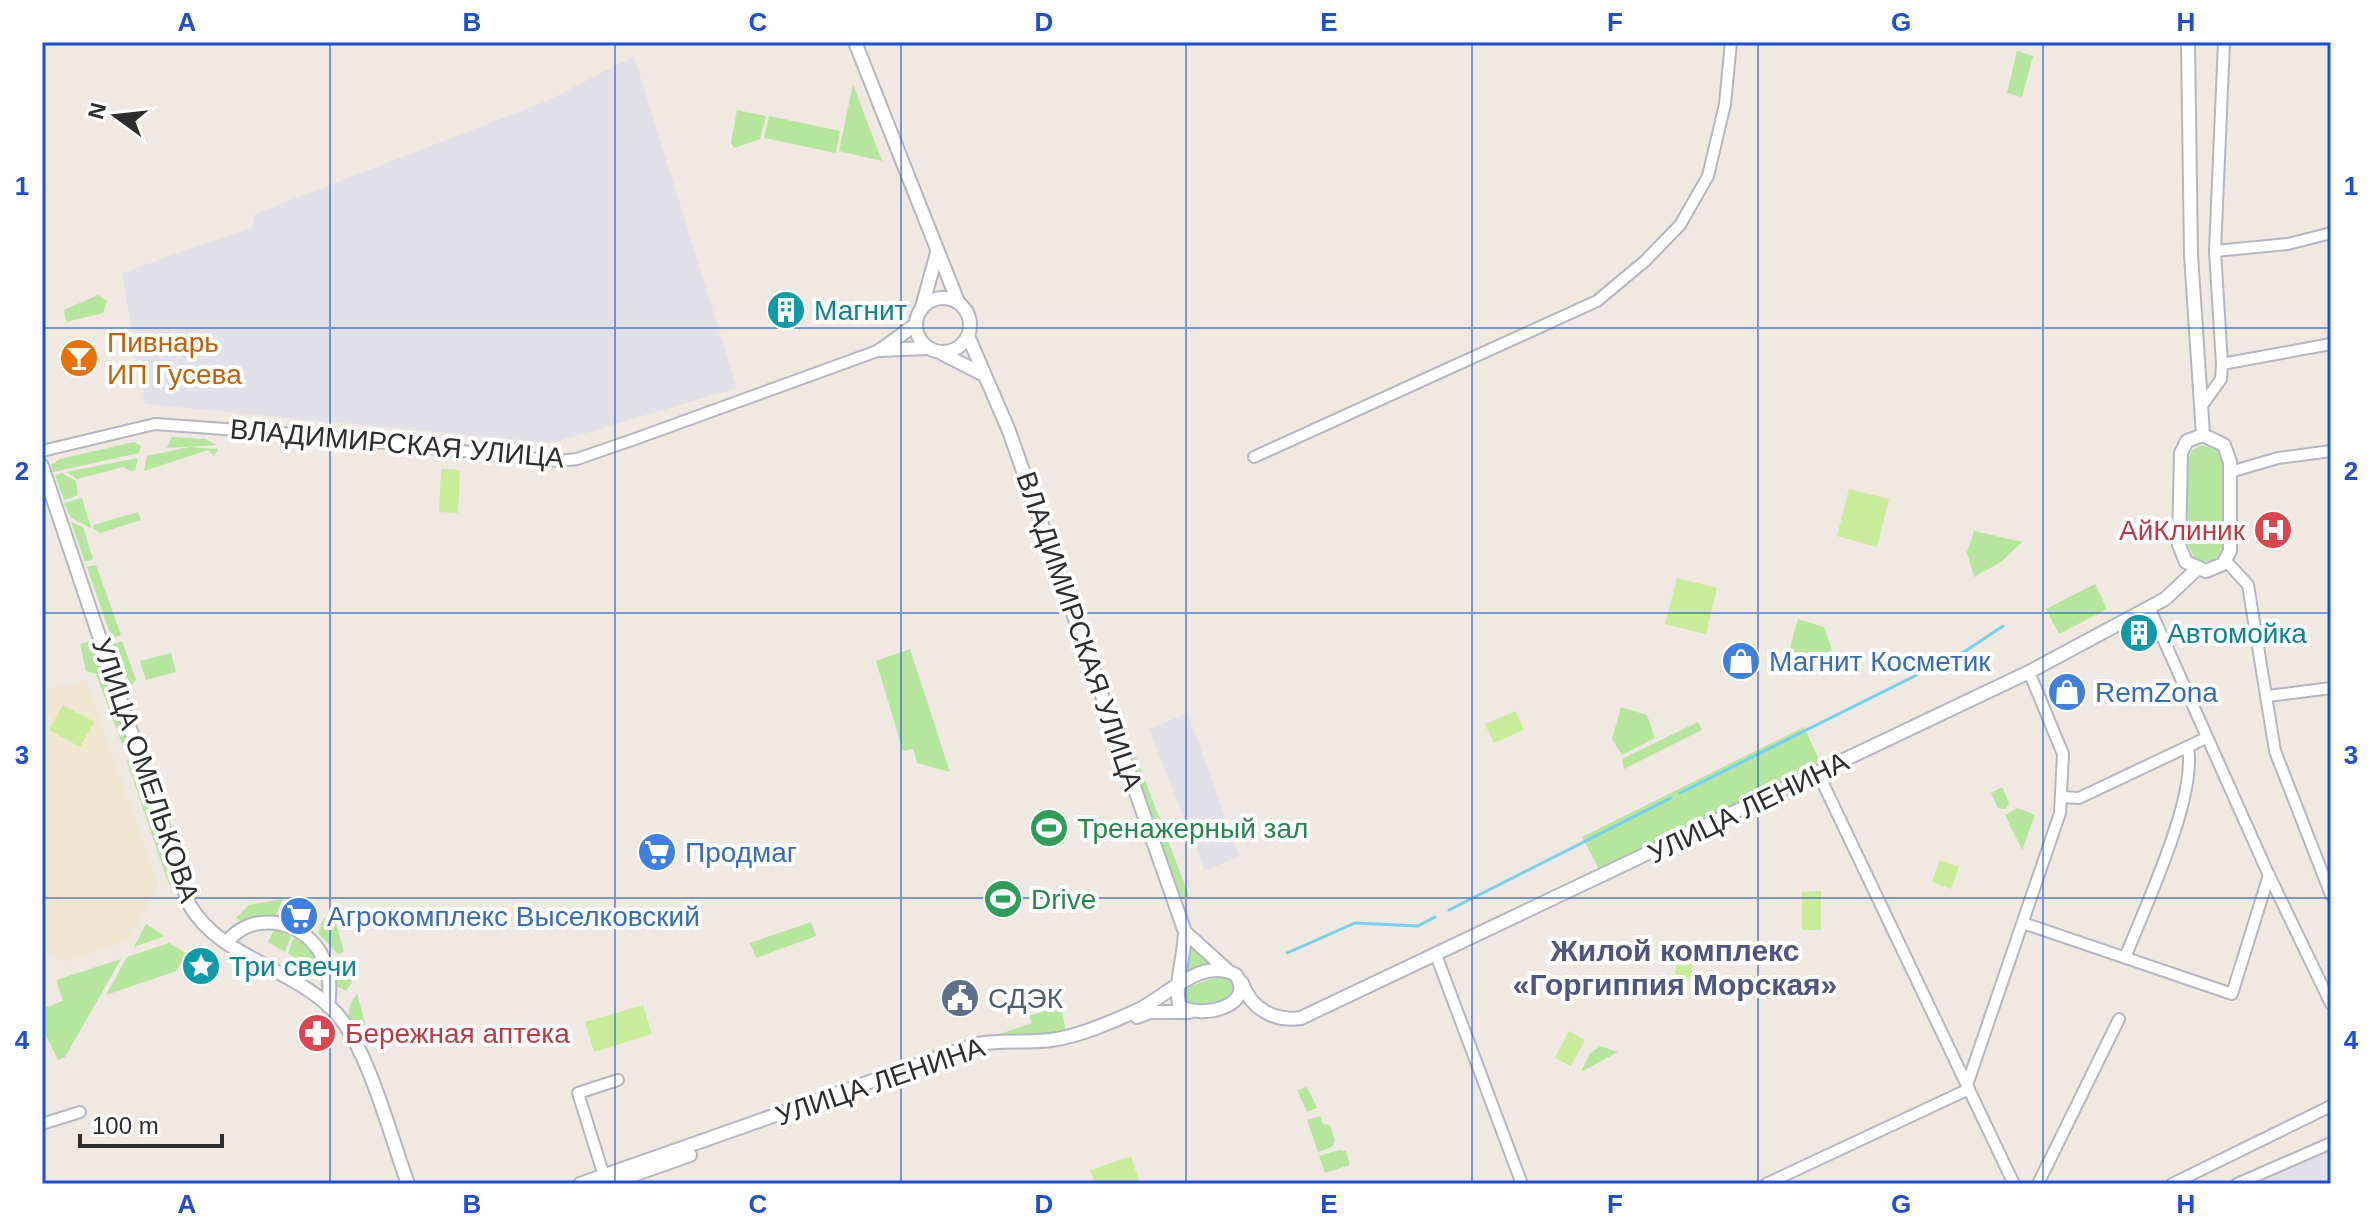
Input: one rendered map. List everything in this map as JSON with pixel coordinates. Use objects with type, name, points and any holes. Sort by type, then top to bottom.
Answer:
[{"type":"street","points":[[855,42],[937,253],[958,302],[969,317],[968,336],[960,347],[941,353]]},
{"type":"street","points":[[1254,457],[1597,301],[1645,261],[1680,225],[1708,176],[1725,104],[1731,42]]},
{"type":"street","points":[[2188,42],[2190,240],[2203,435]]},
{"type":"street","points":[[2201,407],[2221,379],[2222,364],[2215,251],[2224,42]]},
{"type":"street","points":[[2215,251],[2288,244],[2331,233]]},
{"type":"street","points":[[937,253],[915,325],[917,335],[927,348],[987,377]]},
{"type":"street","points":[[922,307],[932,300],[945,298],[958,302]]},
{"type":"street","name":"ВЛАДИМИРСКАЯ УЛИЦА","points":[[42,451],[155,424],[310,435],[558,461],[620,444],[880,350],[915,325]]},
{"type":"street","name":"ВЛАДИМИРСКАЯ УЛИЦА","points":[[968,336],[1009,431],[1185,932],[1176,997],[1180,1006],[1189,1012]]},
{"type":"street","points":[[2222,364],[2331,344]]},
{"type":"street","name":"ВЛАДИМИРСКАЯ УЛИЦА","points":[[880,350],[927,348]]},
{"type":"street","points":[[2203,435],[2224,445],[2230,472],[2231,545],[2226,561],[2211,571],[2197,569],[2186,562],[2180,551],[2179,465],[2185,445],[2203,435]]},
{"type":"street","points":[[2230,472],[2278,458],[2331,451]]},
{"type":"street","name":"УЛИЦА ОМЕЛЬКОВА","points":[[42,466],[189,904],[200,923],[328,1006],[346,1026],[358,1049],[408,1184]]},
{"type":"street","points":[[2226,561],[2248,585],[2275,751],[2331,895]]},
{"type":"street","name":"УЛИЦА ЛЕНИНА","points":[[1253,1003],[1286,1021],[1301,1018],[2029,672],[2174,593],[2197,569]]},
{"type":"street","points":[[2149,607],[2206,738],[2331,1004]]},
{"type":"street","points":[[1766,1184],[1968,1087],[2060,813],[2063,754],[2029,672]]},
{"type":"street","points":[[2268,696],[2331,688]]},
{"type":"street","points":[[2062,797],[2079,798],[2206,738]]},
{"type":"street","points":[[2125,958],[2167,849],[2191,766],[2188,747]]},
{"type":"street","points":[[1818,773],[2014,1184]]},
{"type":"street","points":[[2023,923],[2232,994],[2269,875]]},
{"type":"street","points":[[227,942],[247,923],[261,921],[303,935],[316,945],[325,963],[331,986],[328,1006]]},
{"type":"street","name":"ВЛАДИМИРСКАЯ УЛИЦА","points":[[1185,932],[1242,983]]},
{"type":"street","points":[[1436,955],[1522,1184]]},
{"type":"street","points":[[1179,985],[1205,972],[1227,970]]},
{"type":"street","points":[[1189,1012],[1253,1003],[1242,983]]},
{"type":"street","points":[[1229,1005],[1241,992],[1242,983]]},
{"type":"street","name":"УЛИЦА ЛЕНИНА","points":[[606,1180],[977,1044],[1009,1040],[1047,1041],[1075,1034],[1139,1009],[1179,985]]},
{"type":"street","name":"УЛИЦА ЛЕНИНА","points":[[580,1184],[606,1180],[979,1048],[1066,1041],[1150,1012],[1189,1012]]},
{"type":"street","points":[[2038,1184],[2119,1019]]},
{"type":"street","points":[[606,1180],[578,1093],[618,1080]]},
{"type":"street","points":[[2172,1184],[2331,1106]]},
{"type":"street","points":[[42,1124],[80,1112]]},
{"type":"street","points":[[2237,1184],[2331,1143]]},
{"type":"shaded area","points":[[634,56],[737,388],[552,443],[145,404],[122,273],[253,227],[255,214],[547,101]]},
{"type":"shaded area","points":[[85,679],[158,884],[129,940],[66,962],[42,952],[42,692]]},
{"type":"shaded area","points":[[1188,713],[1239,856],[1205,871],[1149,729]]},
{"type":"shaded area","points":[[2331,1135],[2331,1184],[2222,1184]]},
{"type":"green space","points":[[2017,51],[2033,56],[2022,97],[2007,93]]},
{"type":"green space","points":[[853,84],[882,161],[839,151]]},
{"type":"green space","points":[[737,110],[766,116],[760,139],[734,148],[731,143]]},
{"type":"green space","points":[[769,116],[840,131],[836,153],[764,138]]},
{"type":"green space","points":[[98,295],[107,301],[103,313],[66,322],[64,310]]},
{"type":"green space","points":[[172,437],[205,439],[217,445],[167,448]]},
{"type":"green space","points":[[134,442],[141,446],[139,453],[53,472],[51,465],[60,459]]},
{"type":"green space","points":[[2202,445],[2217,450],[2222,460],[2222,549],[2207,562],[2195,559],[2188,545],[2188,459],[2192,450]]},
{"type":"green space","points":[[189,447],[218,449],[214,456],[208,450],[144,471],[147,456]]},
{"type":"green space","points":[[138,458],[135,470],[131,471],[123,467],[77,479],[66,472]]},
{"type":"green space","points":[[441,469],[460,470],[458,513],[439,512]]},
{"type":"green space","points":[[62,473],[76,481],[78,495],[64,500],[55,475]]},
{"type":"green space","points":[[1849,489],[1889,499],[1877,547],[1837,536]]},
{"type":"green space","points":[[82,498],[91,528],[71,518],[64,503]]},
{"type":"green space","points":[[138,512],[141,520],[100,533],[94,529],[93,525]]},
{"type":"green space","points":[[71,522],[83,527],[93,559],[85,562]]},
{"type":"green space","points":[[1974,531],[2022,542],[2001,562],[1974,577],[1967,552]]},
{"type":"green space","points":[[96,565],[121,635],[112,639],[87,567]]},
{"type":"green space","points":[[1677,578],[1717,588],[1706,634],[1665,624]]},
{"type":"green space","points":[[2095,584],[2107,609],[2059,634],[2046,609]]},
{"type":"green space","points":[[1798,619],[1824,627],[1832,650],[1799,668],[1789,651]]},
{"type":"green space","points":[[95,639],[137,753],[127,757],[96,674],[86,671],[80,644]]},
{"type":"green space","points":[[122,641],[136,680],[130,686],[113,644]]},
{"type":"green space","points":[[910,649],[950,772],[917,763],[913,749],[903,751],[876,661]]},
{"type":"green space","points":[[171,653],[176,672],[146,680],[140,661]]},
{"type":"green space","points":[[63,705],[94,722],[80,747],[49,730]]},
{"type":"green space","points":[[1621,707],[1647,715],[1655,738],[1622,755],[1612,739]]},
{"type":"green space","points":[[1516,711],[1524,730],[1494,743],[1485,724]]},
{"type":"green space","points":[[1698,722],[1702,730],[1624,769],[1622,759]]},
{"type":"green space","points":[[1804,727],[1821,764],[1599,869],[1582,837]]},
{"type":"green space","points":[[1132,746],[1189,896],[1181,899],[1127,752]]},
{"type":"green space","points":[[138,757],[178,882],[169,885],[127,761]]},
{"type":"green space","points":[[2002,787],[2009,803],[2006,809],[1998,808],[1991,793]]},
{"type":"green space","points":[[2017,808],[2035,815],[2022,850],[2005,815]]},
{"type":"green space","points":[[1940,860],[1959,867],[1951,889],[1932,882]]},
{"type":"green space","points":[[1821,891],[1821,930],[1802,930],[1802,892]]},
{"type":"green space","points":[[283,899],[275,917],[240,921],[236,918],[249,905]]},
{"type":"green space","points":[[333,913],[344,952],[338,954],[318,933],[323,919]]},
{"type":"green space","points":[[811,922],[816,936],[756,958],[750,943]]},
{"type":"green space","points":[[146,924],[165,936],[134,947]]},
{"type":"green space","points":[[275,928],[291,936],[285,952],[268,942]]},
{"type":"green space","points":[[294,937],[313,951],[319,961],[300,963],[288,953]]},
{"type":"green space","points":[[169,943],[187,954],[176,971],[106,995],[127,957]]},
{"type":"green space","points":[[1191,948],[1194,948],[1217,966],[1185,975]]},
{"type":"green space","points":[[1680,951],[1695,954],[1690,980],[1674,977]]},
{"type":"green space","points":[[345,958],[352,982],[346,991],[337,986],[330,963]]},
{"type":"green space","points":[[121,959],[65,1057],[58,1060],[42,1027],[42,1009],[63,1001],[56,980]]},
{"type":"green space","points":[[1220,976],[1232,978],[1237,986],[1231,998],[1195,1008],[1184,1005],[1185,988]]},
{"type":"green space","points":[[357,994],[370,1040],[359,1039],[350,1022],[350,1006]]},
{"type":"green space","points":[[643,1005],[652,1034],[594,1052],[585,1022]]},
{"type":"green space","points":[[1054,1008],[1062,1011],[1066,1032],[919,1059],[924,1053],[942,1046],[945,1053],[1032,1023],[1029,1016]]},
{"type":"green space","points":[[1569,1031],[1585,1040],[1571,1066],[1555,1058]]},
{"type":"green space","points":[[1601,1046],[1618,1052],[1581,1072],[1590,1053]]},
{"type":"green space","points":[[1307,1087],[1317,1108],[1307,1112],[1297,1090]]},
{"type":"green space","points":[[1320,1116],[1323,1124],[1330,1125],[1335,1141],[1332,1147],[1318,1152],[1307,1120]]},
{"type":"green space","points":[[1346,1151],[1350,1165],[1325,1173],[1319,1156]]},
{"type":"green space","points":[[1131,1156],[1139,1181],[1095,1184],[1090,1170]]},
{"type":"waterway","points":[[1680,793],[1967,650],[2003,626]]},
{"type":"waterway","points":[[1449,910],[1671,798]]},
{"type":"waterway","points":[[1287,953],[1355,923],[1418,926],[1435,917]]},
{"type":"place","name":"Магнит","points":[[786,310]]},
{"type":"place","name":"Пивнарь ИП Гусева","points":[[79,358]]},
{"type":"place","name":"АйКлиник","points":[[2273,530]]},
{"type":"place","name":"Автомойка","points":[[2139,633]]},
{"type":"place","name":"Магнит Косметик","points":[[1741,661]]},
{"type":"place","name":"RemZona","points":[[2067,692]]},
{"type":"place","name":"Тренажерный зал","points":[[1049,828]]},
{"type":"place","name":"Продмаг","points":[[657,852]]},
{"type":"place","name":"Drive","points":[[1003,899]]},
{"type":"place","name":"Агрокомплекс Выселковский","points":[[299,916]]},
{"type":"place","name":"Три свечи","points":[[201,966]]},
{"type":"place","name":"СДЭК","points":[[960,998]]},
{"type":"place","name":"Бережная аптека","points":[[317,1033]]},
{"type":"district","name":"Жилой комплекс «Горгиппия Морская»","points":[[1675,968]]}]
